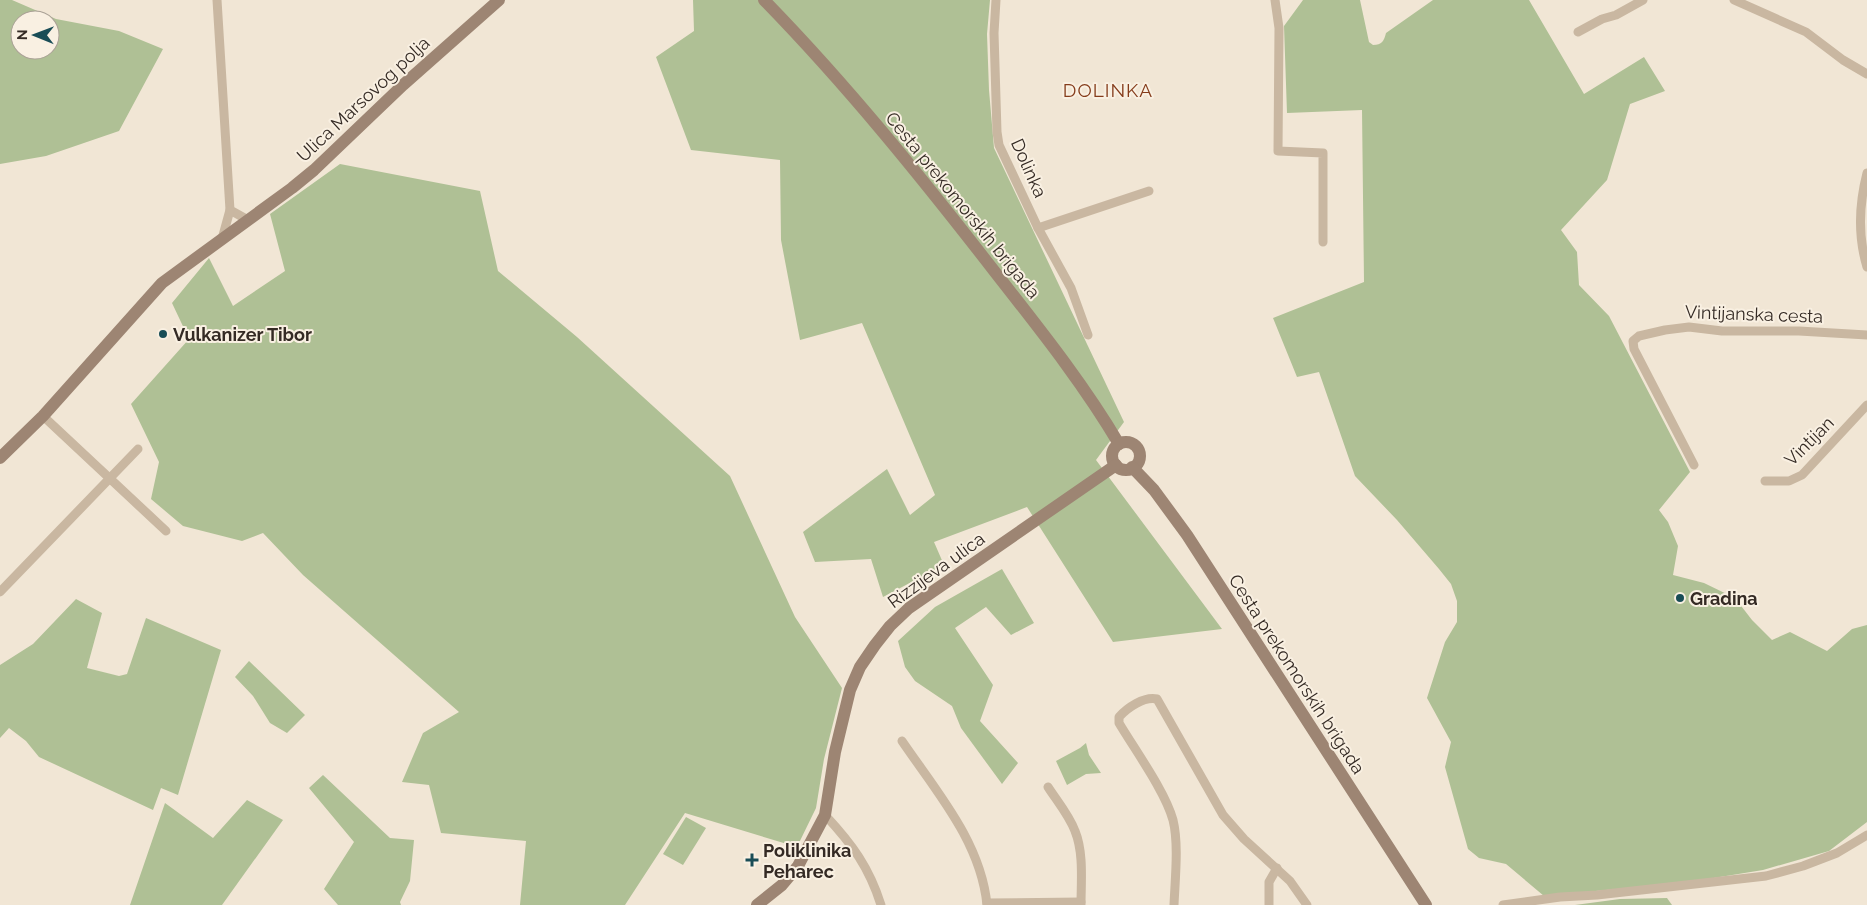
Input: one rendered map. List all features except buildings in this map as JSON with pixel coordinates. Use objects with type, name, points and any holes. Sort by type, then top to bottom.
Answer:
[{"type":"main road","name":"Ulica Marsovog polja","points":[[0,458],[43,416],[162,282],[314,170],[404,85],[499,0]]},
{"type":"main road","name":"Cesta prekomorskih brigada","points":[[764,0],[802,38],[837,78],[952,217],[1101,413],[1119,444]]},
{"type":"main road","points":[[1129,442],[1138,449],[1139,459],[1132,468],[1122,469],[1116,465],[1112,452],[1119,444],[1129,442]]},
{"type":"main road","name":"Rizzijeva ulica","points":[[757,905],[782,886],[798,866],[825,815],[835,752],[850,690],[860,666],[890,626],[909,608],[1116,465]]},
{"type":"main road","name":"Cesta prekomorskih brigada","points":[[1132,468],[1154,490],[1187,535],[1426,905]]},
{"type":"street","points":[[217,0],[230,210],[222,239]]},
{"type":"street","name":"Dolinka","points":[[996,0],[994,34],[999,145],[1038,228],[1071,288],[1088,335]]},
{"type":"street","points":[[1275,0],[1279,28],[1278,151],[1323,153],[1323,242]]},
{"type":"street","points":[[1578,32],[1602,19],[1616,15],[1643,0]]},
{"type":"street","points":[[1734,0],[1806,32],[1843,60],[1866,74]]},
{"type":"street","points":[[1867,173],[1860,229],[1861,248],[1867,267]]},
{"type":"street","points":[[1038,228],[1149,192]]},
{"type":"street","points":[[230,210],[248,220]]},
{"type":"street","name":"Vintijanska cesta","points":[[1694,465],[1634,349],[1633,341],[1636,336],[1689,327],[1722,331],[1799,331],[1867,335]]},
{"type":"street","name":"Vintijan","points":[[1765,481],[1784,482],[1794,480],[1802,474],[1867,405]]},
{"type":"street","points":[[43,416],[166,531]]},
{"type":"street","points":[[0,592],[138,449]]},
{"type":"street","points":[[1174,905],[1175,835],[1173,821],[1164,798],[1119,723],[1119,717],[1145,699],[1152,698],[1157,699],[1223,815],[1244,839],[1294,886],[1307,905]]},
{"type":"street","points":[[902,741],[958,822],[968,841],[982,881],[987,904],[1081,904],[1081,869],[1076,831],[1048,787]]},
{"type":"street","points":[[825,815],[862,859],[869,871],[881,905]]},
{"type":"street","points":[[1503,905],[1560,897],[1597,895],[1766,876],[1803,866],[1837,853],[1867,835]]},
{"type":"street","points":[[1269,905],[1269,882],[1277,868]]},
{"type":"green space","points":[[0,0],[12,0],[35,10],[10,10],[10,60],[60,60],[60,20],[119,31],[163,49],[119,131],[46,156],[0,164]]},
{"type":"green space","points":[[693,0],[990,0],[987,34],[994,148],[1124,422],[1096,460],[1222,629],[1113,642],[1027,507],[934,542],[944,565],[883,597],[871,559],[815,562],[803,532],[887,469],[910,515],[935,495],[862,323],[800,340],[781,240],[780,160],[691,150],[656,57],[694,31]]},
{"type":"green space","points":[[1303,0],[1360,0],[1369,42],[1376,45],[1381,43],[1386,33],[1433,0],[1529,0],[1584,94],[1644,57],[1665,91],[1630,104],[1607,180],[1561,230],[1577,252],[1579,285],[1609,316],[1690,472],[1659,510],[1668,522],[1678,546],[1673,575],[1704,583],[1735,598],[1752,620],[1772,640],[1790,632],[1827,651],[1852,629],[1867,625],[1867,822],[1829,851],[1763,870],[1689,882],[1544,896],[1506,864],[1479,858],[1468,849],[1445,767],[1451,742],[1427,698],[1445,642],[1457,622],[1457,601],[1451,584],[1397,520],[1355,476],[1319,372],[1297,377],[1273,318],[1364,282],[1362,110],[1287,113],[1284,26]]},
{"type":"green space","points":[[340,164],[480,191],[498,271],[577,337],[730,476],[795,617],[842,688],[824,759],[816,808],[797,847],[685,813],[625,905],[520,905],[526,841],[441,833],[429,785],[402,782],[423,733],[459,712],[303,575],[263,533],[242,541],[183,526],[151,499],[159,462],[131,404],[189,339],[172,303],[209,258],[233,306],[285,271],[270,214]]},
{"type":"green space","points":[[1002,569],[1034,623],[1011,635],[986,607],[955,628],[993,685],[980,721],[1018,763],[1002,784],[961,728],[952,706],[915,681],[905,667],[898,641],[935,607]]},
{"type":"green space","points":[[76,599],[102,613],[87,668],[119,676],[127,674],[146,618],[221,650],[178,795],[161,788],[153,810],[39,757],[26,741],[9,728],[0,738],[0,665],[33,644]]},
{"type":"green space","points":[[249,661],[305,715],[287,733],[270,723],[253,696],[235,677]]},
{"type":"green space","points":[[1086,743],[1089,755],[1101,773],[1086,774],[1067,785],[1056,761]]},
{"type":"green space","points":[[323,775],[390,838],[414,840],[410,881],[400,902],[401,905],[338,905],[324,889],[354,842],[309,788]]},
{"type":"green space","points":[[247,800],[283,820],[222,905],[130,905],[165,803],[213,838]]},
{"type":"green space","points":[[686,817],[706,828],[683,865],[663,854]]},
{"type":"green space","points":[[1667,898],[1672,905],[1575,905],[1620,899]]},
{"type":"place","name":"Vulkanizer Tibor","points":[[163,334]]},
{"type":"place","name":"Gradina","points":[[1680,598]]},
{"type":"place","name":"Poliklinika Peharec","points":[[752,860]]},
{"type":"district","name":"DOLINKA","points":[[1108,90]]}]
